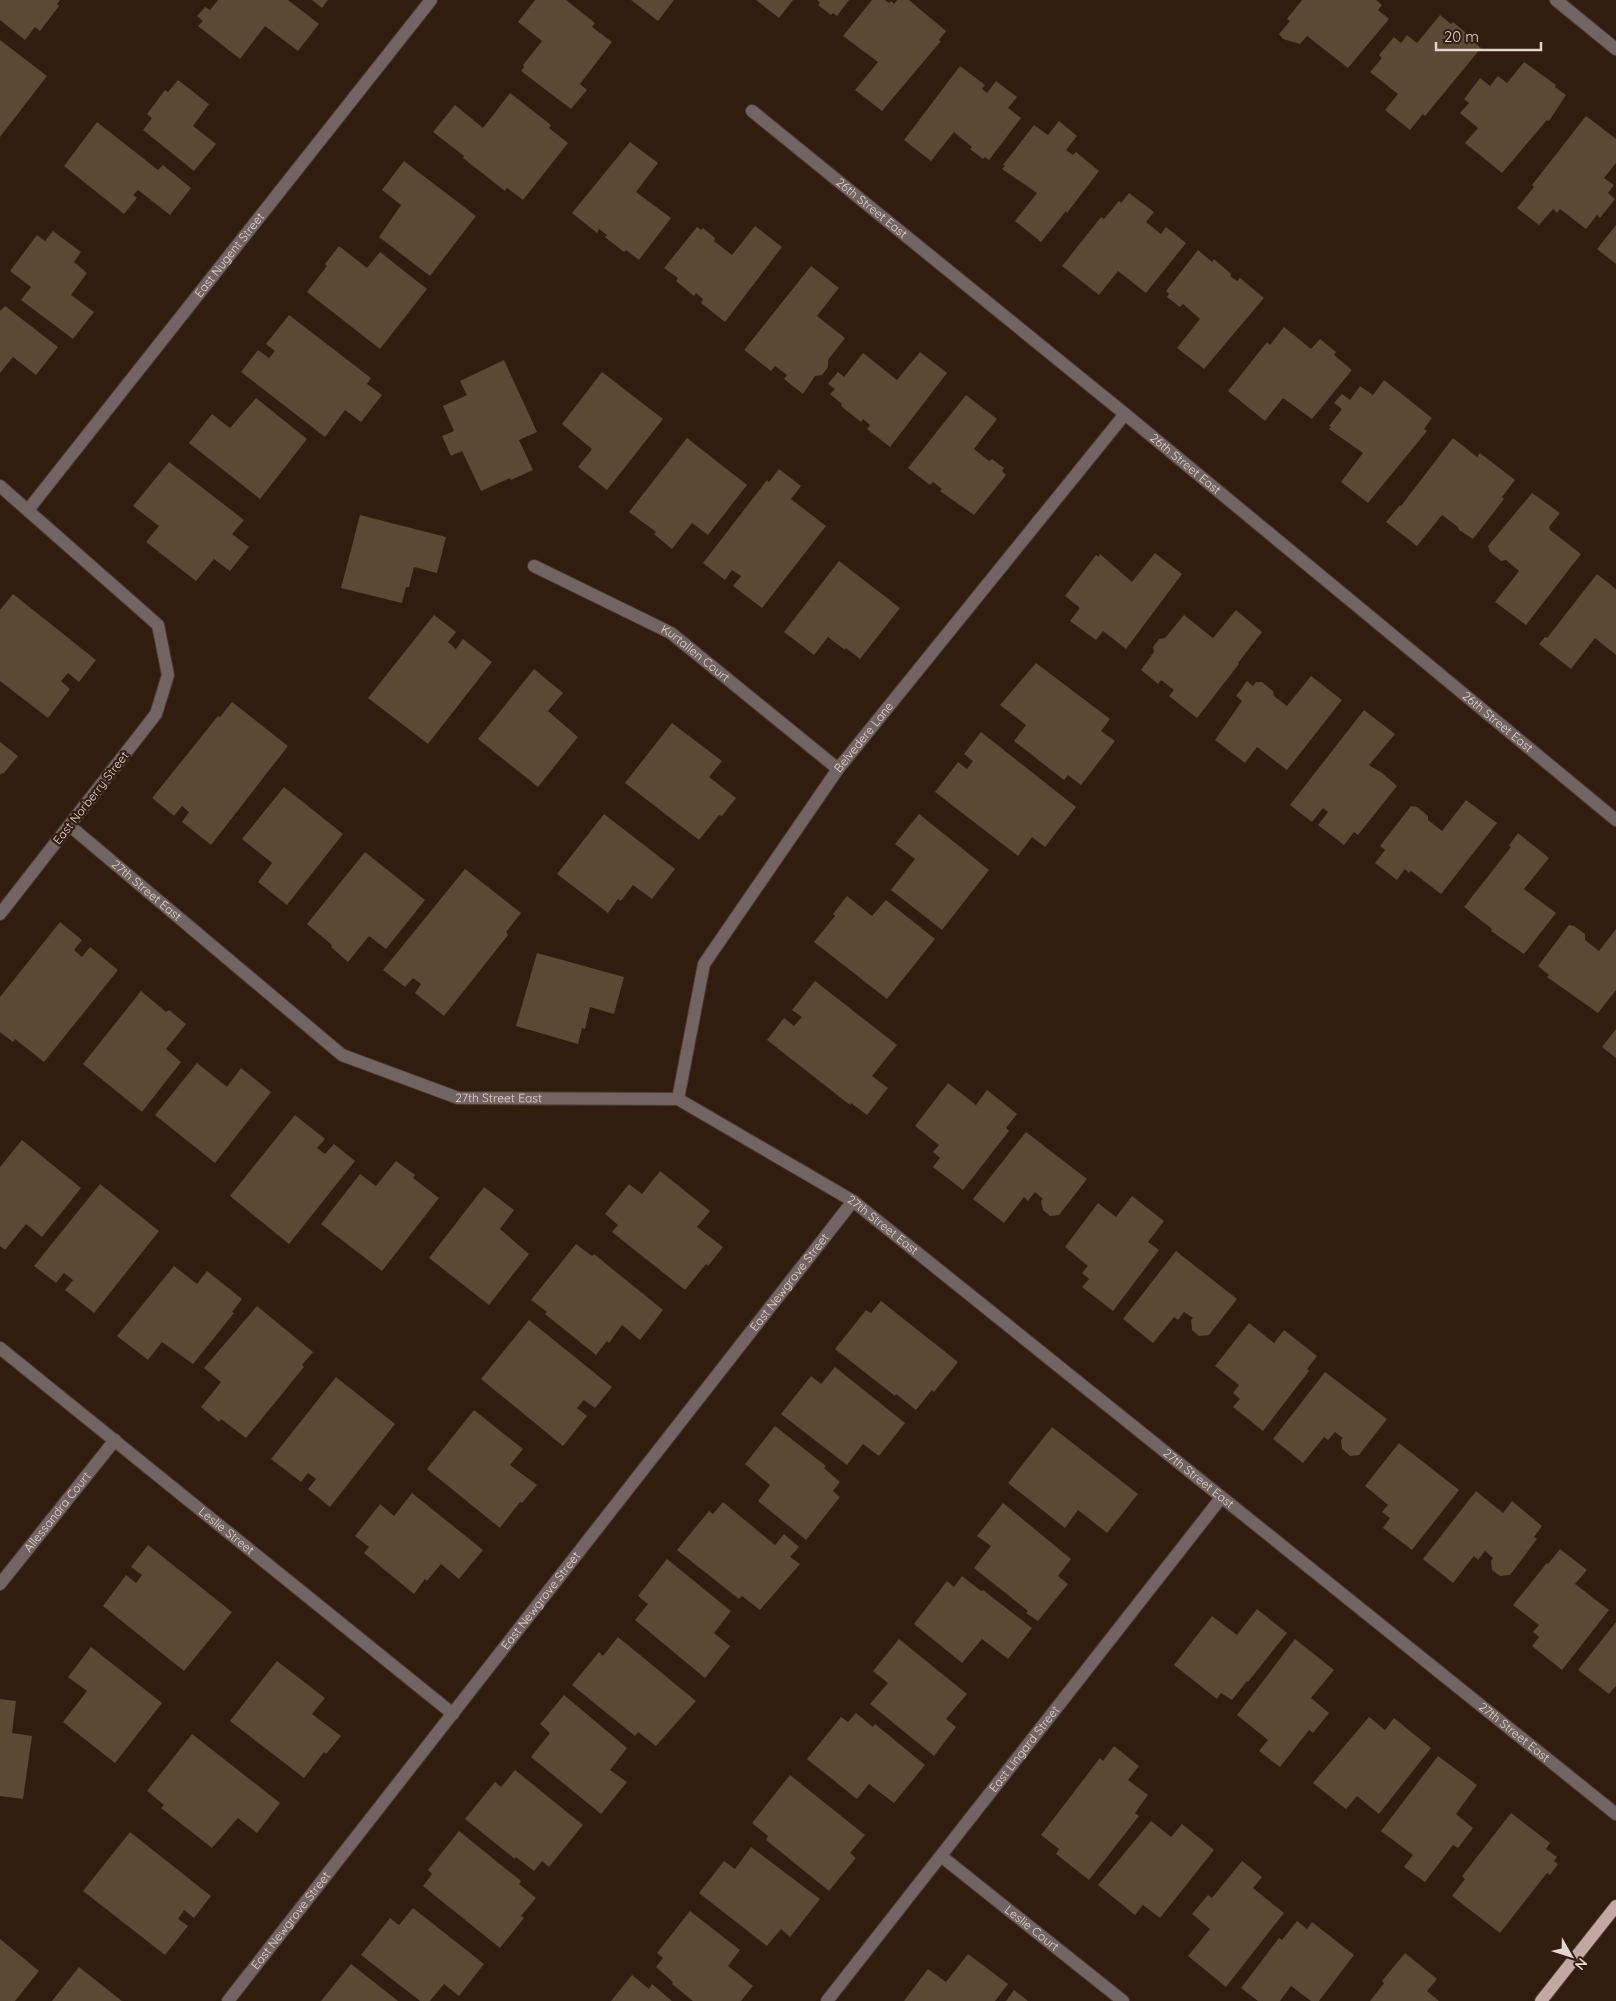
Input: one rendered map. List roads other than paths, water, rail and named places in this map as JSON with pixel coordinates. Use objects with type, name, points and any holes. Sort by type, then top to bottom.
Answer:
[{"type":"main road","points":[[1542,2001],[1616,1906]]},
{"type":"street","name":"East Nugent Street","points":[[28,510],[431,0]]},
{"type":"street","points":[[1556,0],[1616,49]]},
{"type":"street","name":"26th Street East","points":[[752,111],[1125,414],[1616,820]]},
{"type":"street","name":"Belvedere Lane","points":[[678,1099],[704,964],[838,768],[1125,414]]},
{"type":"street","points":[[0,486],[28,510]]},
{"type":"street","name":"East Norberry Street","points":[[0,914],[156,714],[168,675],[158,624],[28,510]]},
{"type":"street","name":"Kurtallen Court","points":[[534,566],[671,633],[838,768]]},
{"type":"street","name":"27th Street East","points":[[70,826],[342,1055],[458,1098],[678,1099],[853,1201],[1616,1814]]},
{"type":"street","name":"East Newgrove Street","points":[[228,2001],[853,1201]]},
{"type":"street","name":"Leslie Street","points":[[0,1348],[453,1714]]},
{"type":"street","name":"Allessandra Court","points":[[0,1584],[115,1440]]},
{"type":"street","name":"East Lingard Street","points":[[827,2001],[1221,1498]]},
{"type":"street","name":"Leslie Court","points":[[941,1856],[1124,2001]]}]
